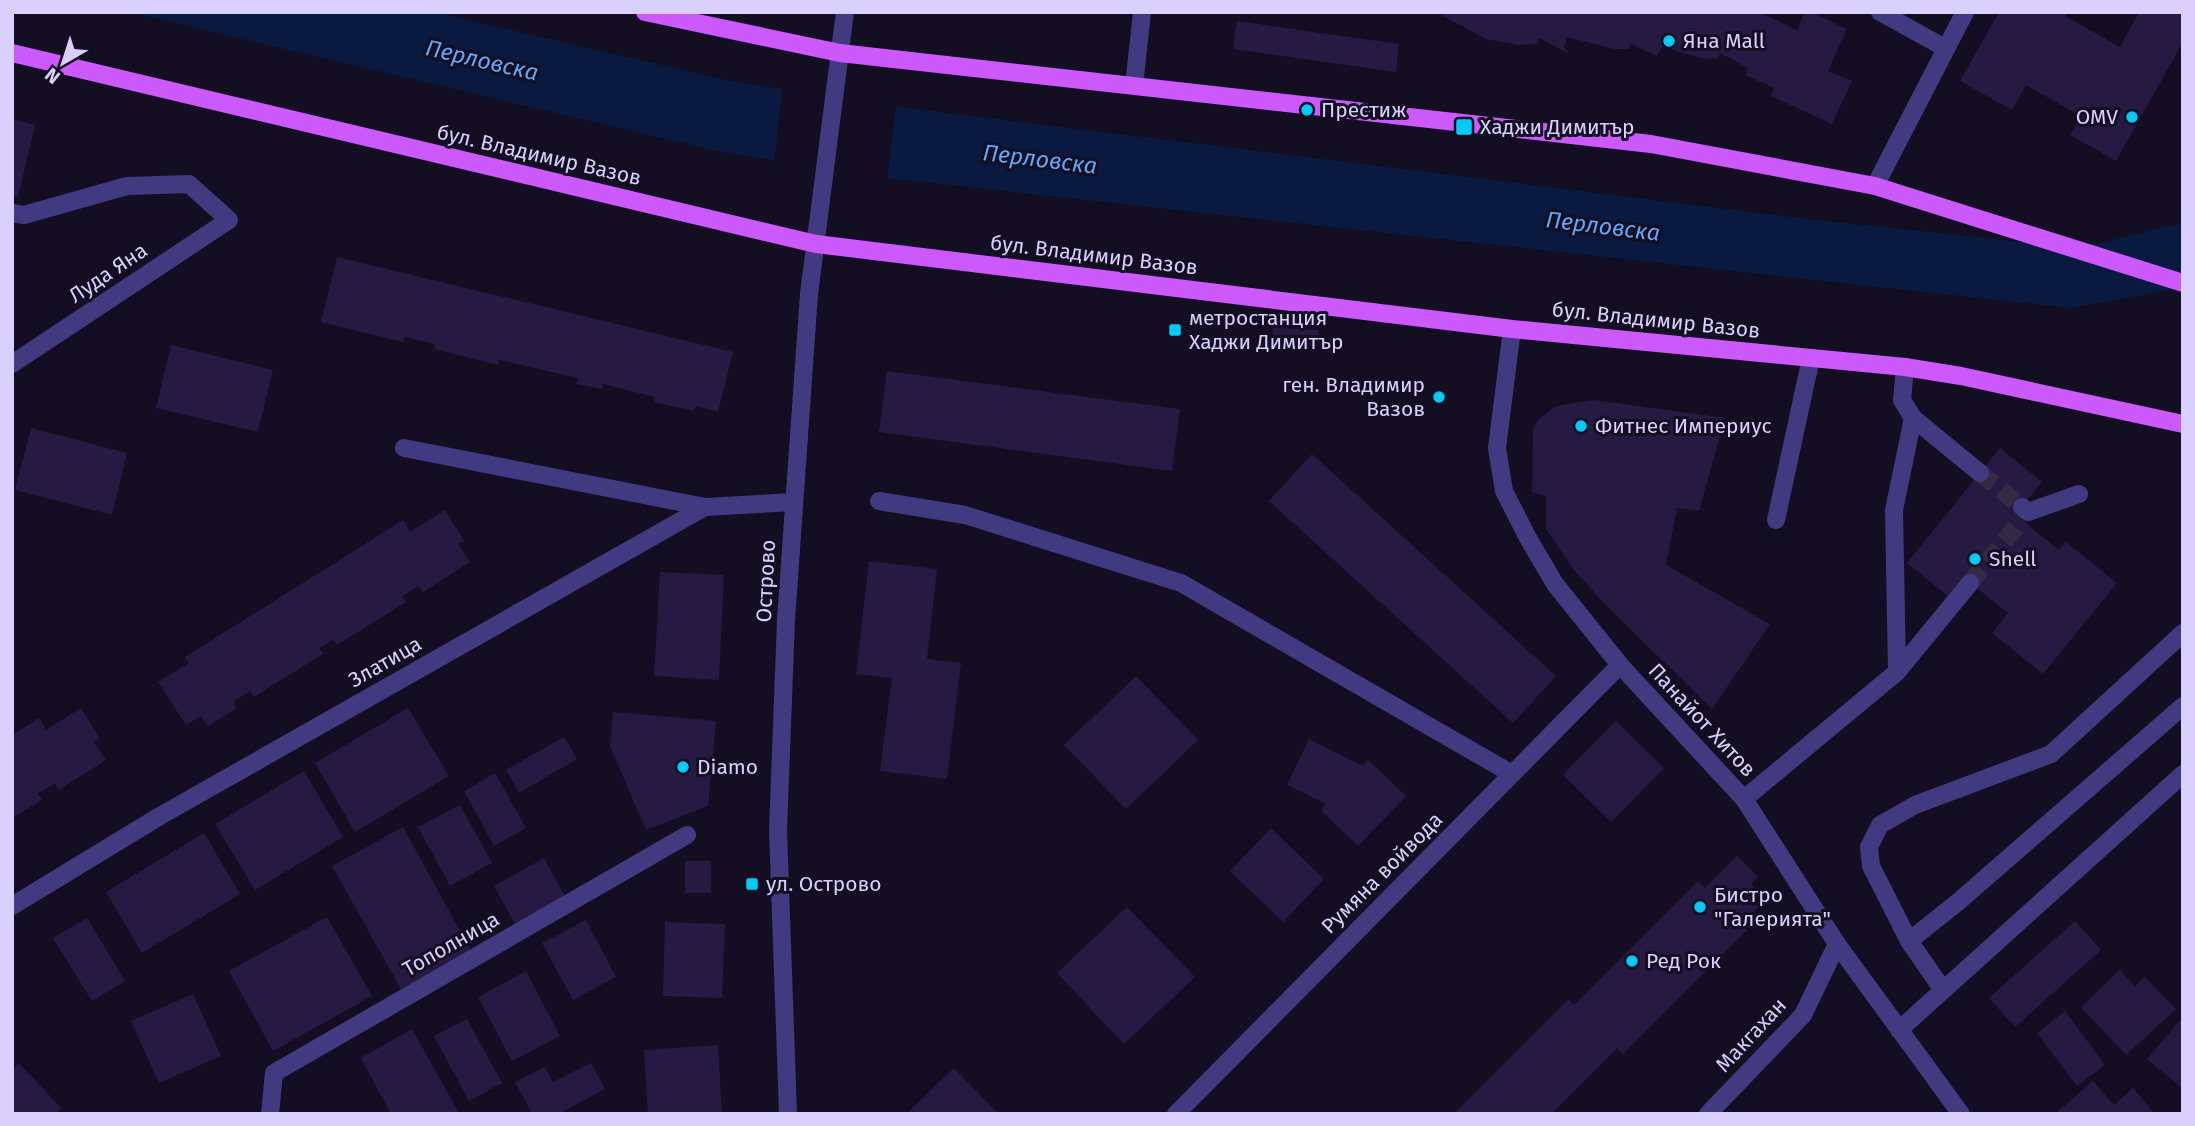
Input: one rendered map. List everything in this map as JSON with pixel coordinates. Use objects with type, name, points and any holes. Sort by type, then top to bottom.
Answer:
[{"type":"main road","points":[[645,12],[840,53],[1651,144],[1875,186],[2183,283]]},
{"type":"main road","name":"бул. Владимир Вазов","points":[[12,53],[816,244],[1512,329],[1905,367],[1961,376],[2183,424]]},
{"type":"street","name":"Острово","points":[[788,1114],[778,830],[786,620],[809,294],[845,12]]},
{"type":"street","points":[[1134,86],[1142,12]]},
{"type":"street","points":[[1880,12],[1945,48]]},
{"type":"street","points":[[1875,186],[1965,12]]},
{"type":"street","name":"Луда Яна","points":[[12,213],[24,215],[127,186],[189,184],[229,220],[12,364]]},
{"type":"street","name":"Панайот Хитов","points":[[1512,329],[1497,448],[1504,491],[1555,584],[1620,665],[1744,799],[1837,944],[1961,1114]]},
{"type":"street","points":[[1776,520],[1811,358]]},
{"type":"street","points":[[1905,367],[1902,400],[1913,418],[1980,473]]},
{"type":"street","points":[[1897,673],[1894,510],[1913,418]]},
{"type":"street","points":[[404,448],[705,507]]},
{"type":"street","points":[[2024,513],[2079,494]]},
{"type":"street","points":[[879,500],[965,515],[1181,583],[1512,774]]},
{"type":"street","name":"Златица","points":[[12,906],[160,816],[705,507],[793,502]]},
{"type":"street","points":[[1744,799],[1897,673],[1970,583]]},
{"type":"street","points":[[1943,990],[1909,941],[1871,866],[1869,847],[1880,825],[1914,805],[2051,754],[2183,633]]},
{"type":"street","name":"Румяна войвода","points":[[1176,1114],[1620,665]]},
{"type":"street","points":[[1909,941],[1958,902],[2183,706]]},
{"type":"street","points":[[1899,1030],[2183,774]]},
{"type":"street","name":"Тополница","points":[[270,1114],[274,1073],[687,835]]},
{"type":"street","name":"Макгахан","points":[[1708,1114],[1803,1015],[1837,944]]},
{"type":"water","name":"Перловска","points":[[128,12],[434,12],[731,81],[908,108],[1817,220],[2081,248],[2183,222],[2183,288],[2070,308],[894,179],[725,153]]},
{"type":"pier","points":[[783,85],[896,103],[887,181],[774,164]]},
{"type":"building","points":[[1436,12],[1759,12],[1797,30],[1805,12],[1811,12],[1847,29],[1828,71],[1852,81],[1832,124],[1771,96],[1774,88],[1745,75],[1748,68],[1720,53],[1717,59],[1701,58],[1662,47],[1657,56],[1631,44],[1629,49],[1615,49],[1567,37],[1564,47],[1570,54],[1539,38],[1537,44],[1519,45],[1486,39]]},
{"type":"building","points":[[1999,12],[2067,12],[2065,16],[2120,47],[2139,12],[2178,12],[2183,15],[2183,42],[2116,161],[2070,135],[2081,116],[2026,85],[2012,110],[1960,81]]},
{"type":"building","points":[[1237,21],[1399,44],[1396,72],[1233,49]]},
{"type":"building","points":[[12,119],[35,125],[18,197],[12,196]]},
{"type":"building","points":[[337,257],[733,352],[718,412],[696,406],[694,411],[654,402],[655,397],[603,384],[602,389],[576,384],[578,378],[499,360],[498,365],[434,349],[435,344],[405,337],[403,342],[321,322]]},
{"type":"building","points":[[1273,328],[1319,330],[1318,347],[1272,345]]},
{"type":"building","points":[[171,345],[273,370],[258,432],[156,408]]},
{"type":"building","points":[[887,371],[1180,409],[1172,471],[879,432]]},
{"type":"building","points":[[1594,400],[1725,418],[1699,511],[1677,508],[1666,565],[1770,624],[1712,709],[1606,605],[1574,570],[1546,529],[1546,496],[1532,492],[1533,427],[1556,406]]},
{"type":"building","points":[[31,428],[127,453],[112,515],[15,490]]},
{"type":"building","points":[[2000,448],[2042,482],[2015,515],[2059,550],[2066,542],[2117,583],[2043,674],[1992,633],[2008,613],[1963,577],[1948,596],[1907,563]]},
{"type":"building","points":[[1312,454],[1556,676],[1513,723],[1269,501]]},
{"type":"building","points":[[445,510],[464,541],[458,544],[470,562],[423,592],[419,586],[402,596],[406,602],[337,645],[333,640],[319,648],[323,654],[254,697],[250,691],[233,702],[237,708],[208,726],[201,716],[186,725],[158,682],[189,663],[185,657],[403,520],[410,532]]},
{"type":"building","points":[[869,561],[937,569],[927,659],[961,663],[947,779],[880,771],[892,678],[856,674]]},
{"type":"building","points":[[660,572],[724,575],[719,680],[654,676]]},
{"type":"building","points":[[1136,676],[1198,740],[1126,809],[1064,745]]},
{"type":"building","points":[[81,708],[100,738],[94,742],[106,760],[59,790],[55,783],[38,794],[42,800],[12,818],[12,735],[39,718],[46,730]]},
{"type":"building","points":[[408,708],[449,776],[355,832],[315,763]]},
{"type":"building","points":[[613,712],[716,721],[708,806],[646,830],[610,746]]},
{"type":"building","points":[[1616,721],[1664,768],[1611,822],[1563,775]]},
{"type":"building","points":[[564,737],[577,759],[519,793],[506,770]]},
{"type":"building","points":[[1309,739],[1363,766],[1368,760],[1406,796],[1358,846],[1321,810],[1326,804],[1287,785]]},
{"type":"building","points":[[304,771],[343,837],[255,890],[215,824]]},
{"type":"building","points":[[495,773],[526,828],[494,846],[464,791]]},
{"type":"building","points":[[460,805],[492,863],[450,886],[418,827]]},
{"type":"building","points":[[403,827],[471,951],[401,989],[332,866]]},
{"type":"building","points":[[1271,828],[1324,879],[1283,922],[1230,871]]},
{"type":"building","points":[[204,833],[240,894],[142,953],[106,892]]},
{"type":"building","points":[[1737,856],[1758,877],[1751,884],[1766,900],[1741,924],[1747,930],[1623,1054],[1617,1048],[1551,1114],[1454,1114],[1569,999],[1574,1005],[1698,881],[1705,888]]},
{"type":"building","points":[[544,858],[566,898],[516,926],[494,886]]},
{"type":"building","points":[[685,861],[711,861],[711,893],[685,893]]},
{"type":"building","points":[[1127,907],[1195,977],[1124,1044],[1057,973]]},
{"type":"building","points":[[327,917],[372,996],[273,1051],[229,971]]},
{"type":"building","points":[[87,918],[125,981],[92,1001],[53,938]]},
{"type":"building","points":[[586,920],[616,977],[573,1000],[542,943]]},
{"type":"building","points":[[2075,921],[2101,950],[2015,1027],[1989,998]]},
{"type":"building","points":[[665,922],[725,924],[722,998],[663,996]]},
{"type":"building","points":[[2120,970],[2135,986],[2145,977],[2176,1009],[2126,1055],[2081,1007]]},
{"type":"building","points":[[526,971],[560,1036],[512,1061],[478,997]]},
{"type":"building","points":[[193,994],[221,1056],[159,1083],[131,1021]]},
{"type":"building","points":[[2065,1011],[2105,1065],[2077,1086],[2037,1033]]},
{"type":"building","points":[[2183,1017],[2183,1089],[2147,1059]]},
{"type":"building","points":[[467,1019],[502,1083],[469,1101],[434,1036]]},
{"type":"building","points":[[412,1029],[459,1113],[391,1114],[361,1058]]},
{"type":"building","points":[[718,1045],[722,1114],[648,1114],[644,1050]]},
{"type":"building","points":[[19,1063],[62,1109],[58,1111],[61,1114],[12,1114],[12,1069]]},
{"type":"building","points":[[591,1063],[605,1089],[558,1114],[532,1114],[515,1082],[545,1067],[553,1082]]},
{"type":"building","points":[[954,1068],[999,1114],[906,1114]]},
{"type":"building","points":[[2093,1081],[2114,1105],[2133,1088],[2155,1114],[2055,1114]]},
{"type":"tunnel","points":[[1980,473],[2022,507]]},
{"type":"tunnel","points":[[1970,583],[2022,520]]},
{"type":"place","name":"Яна Mall","points":[[1669,41]]},
{"type":"place","name":"Престиж","points":[[1307,110]]},
{"type":"place","name":"OMV","points":[[2132,117]]},
{"type":"place","name":"Хаджи Димитър","points":[[1464,127]]},
{"type":"place","name":"метростанция Хаджи Димитър","points":[[1175,330]]},
{"type":"place","name":"ген. Владимир Вазов","points":[[1439,397]]},
{"type":"place","name":"Фитнес Империус","points":[[1581,426]]},
{"type":"place","name":"Shell","points":[[1975,559]]},
{"type":"place","name":"Diamo","points":[[683,767]]},
{"type":"place","name":"ул. Острово","points":[[752,884]]},
{"type":"place","name":"Бистро \"Галерията\"","points":[[1700,907]]},
{"type":"place","name":"Ред Рок","points":[[1632,961]]}]
